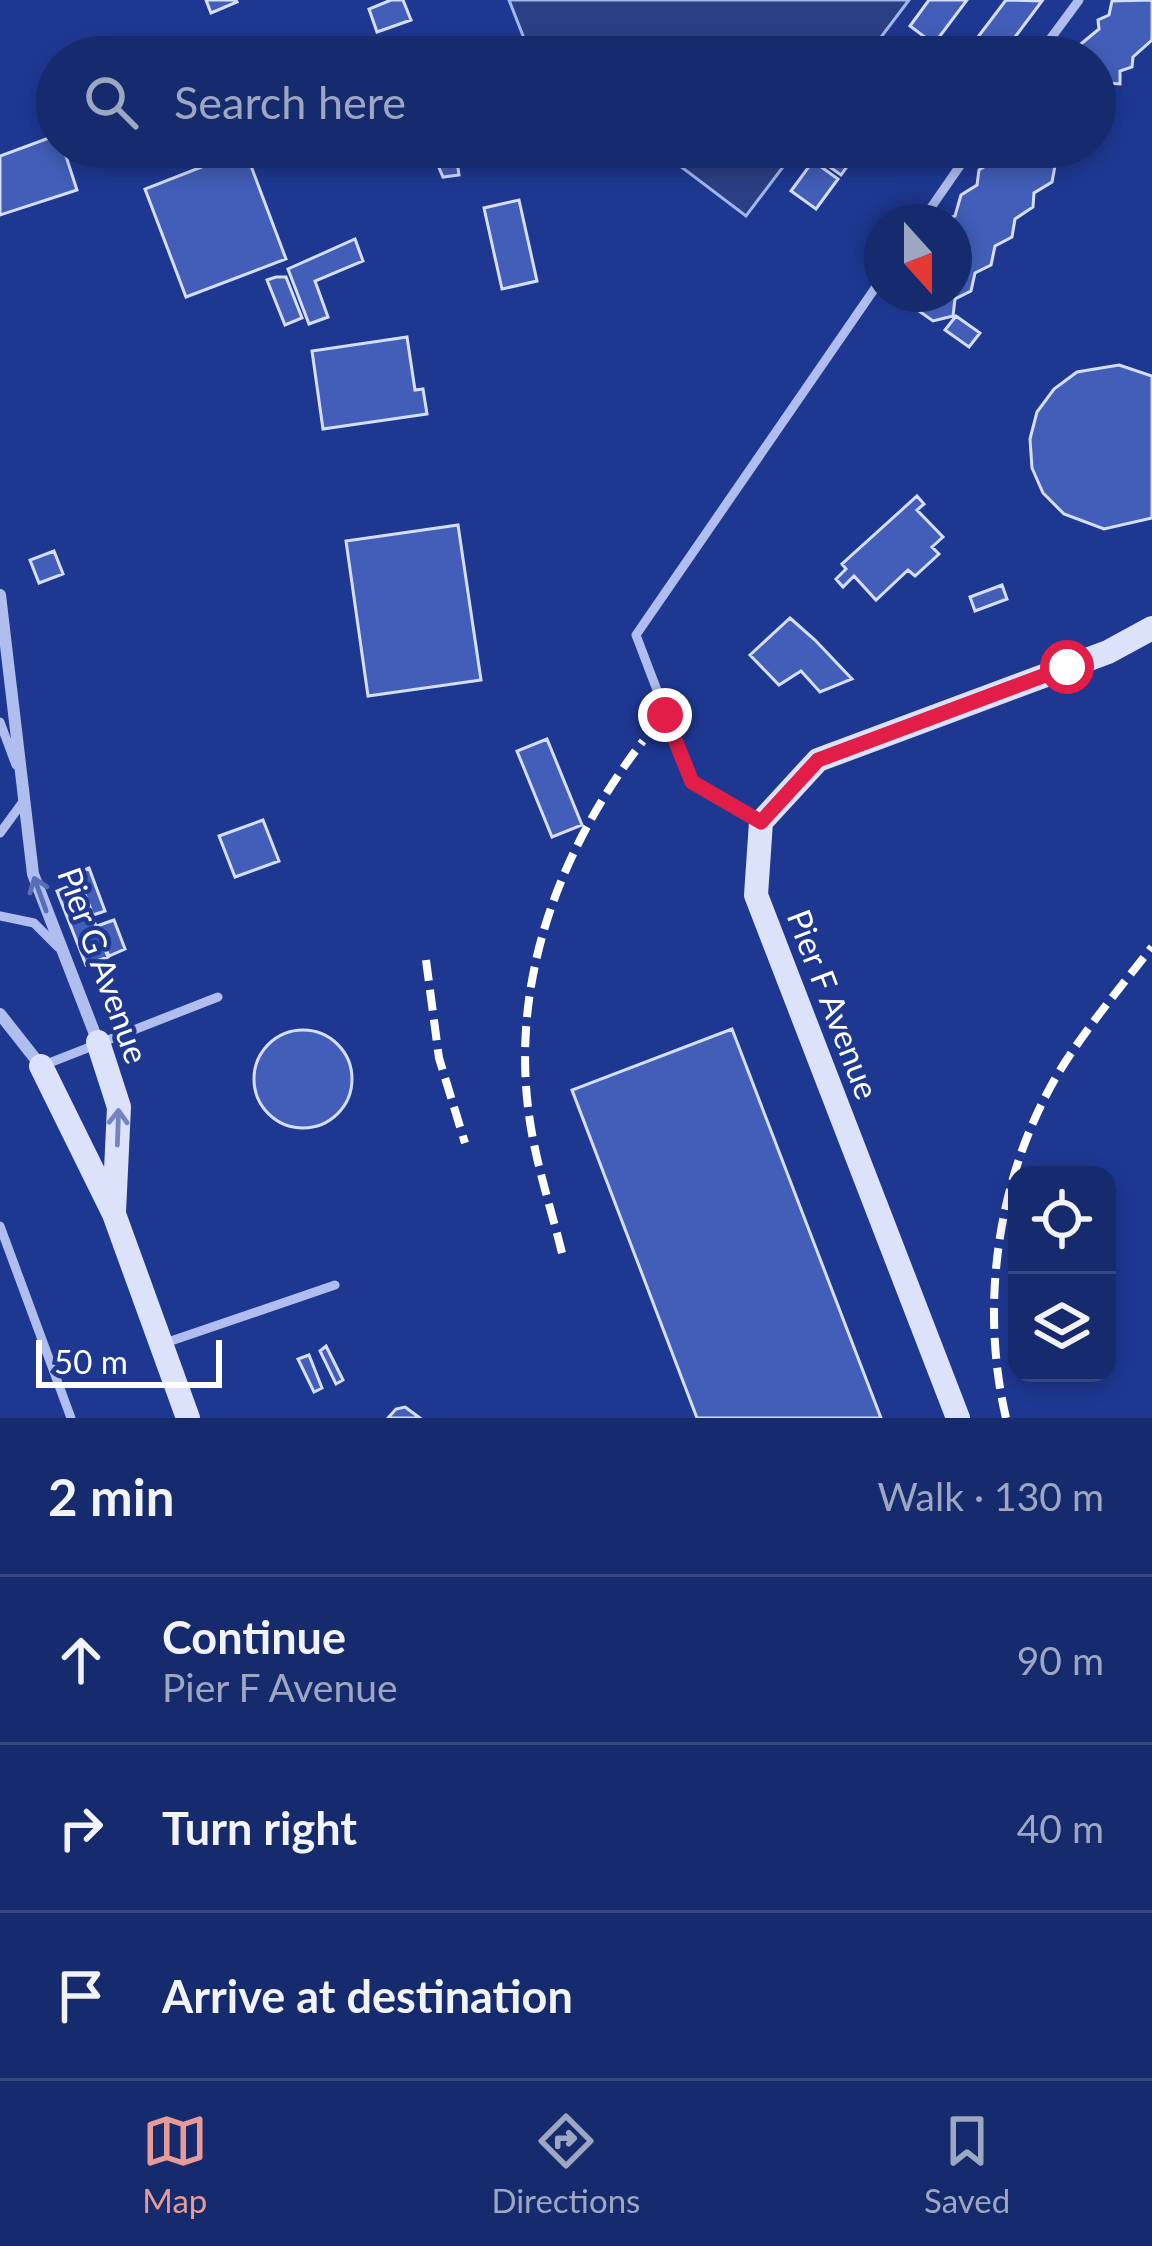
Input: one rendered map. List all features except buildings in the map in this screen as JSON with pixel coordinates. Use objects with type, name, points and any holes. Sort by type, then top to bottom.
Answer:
[{"type":"main road","points":[[761,822],[818,760],[1108,652],[1152,628]]},
{"type":"main road","name":"Pier F Avenue","points":[[761,822],[756,895],[958,1418]]},
{"type":"main road","name":"Pier G Avenue","points":[[98,1042],[119,1107],[114,1214]]},
{"type":"main road","name":"Pier G Avenue","points":[[41,1066],[114,1214],[188,1418]]},
{"type":"street","name":"Pier G Avenue","points":[[0,596],[33,874],[98,1042]]},
{"type":"street","name":"Pier G Avenue","points":[[0,1014],[41,1066]]},
{"type":"lane","points":[[1052,36],[1079,0]]},
{"type":"lane","points":[[933,204],[958,168]]},
{"type":"lane","points":[[761,822],[692,782],[636,635],[864,304]]},
{"type":"lane","points":[[0,722],[25,793],[0,832]]},
{"type":"lane","points":[[0,916],[34,923],[62,951]]},
{"type":"lane","points":[[41,1066],[218,997]]},
{"type":"lane","points":[[0,1226],[71,1418]]},
{"type":"lane","points":[[160,1344],[334,1285]]},
{"type":"water","points":[[509,0],[909,0],[882,36],[523,36]]},
{"type":"water","points":[[683,168],[782,168],[746,216]]},
{"type":"railway","points":[[562,1253],[534,1144],[525,1075],[533,973],[546,923],[586,828],[643,741]]},
{"type":"railway","points":[[1006,1418],[994,1330],[995,1285],[999,1240],[1021,1153],[1059,1072],[1152,947]]},
{"type":"railway","points":[[426,960],[439,1058],[465,1143]]},
{"type":"route","points":[[665,715],[692,782],[761,822],[818,760],[1067,667]]}]
